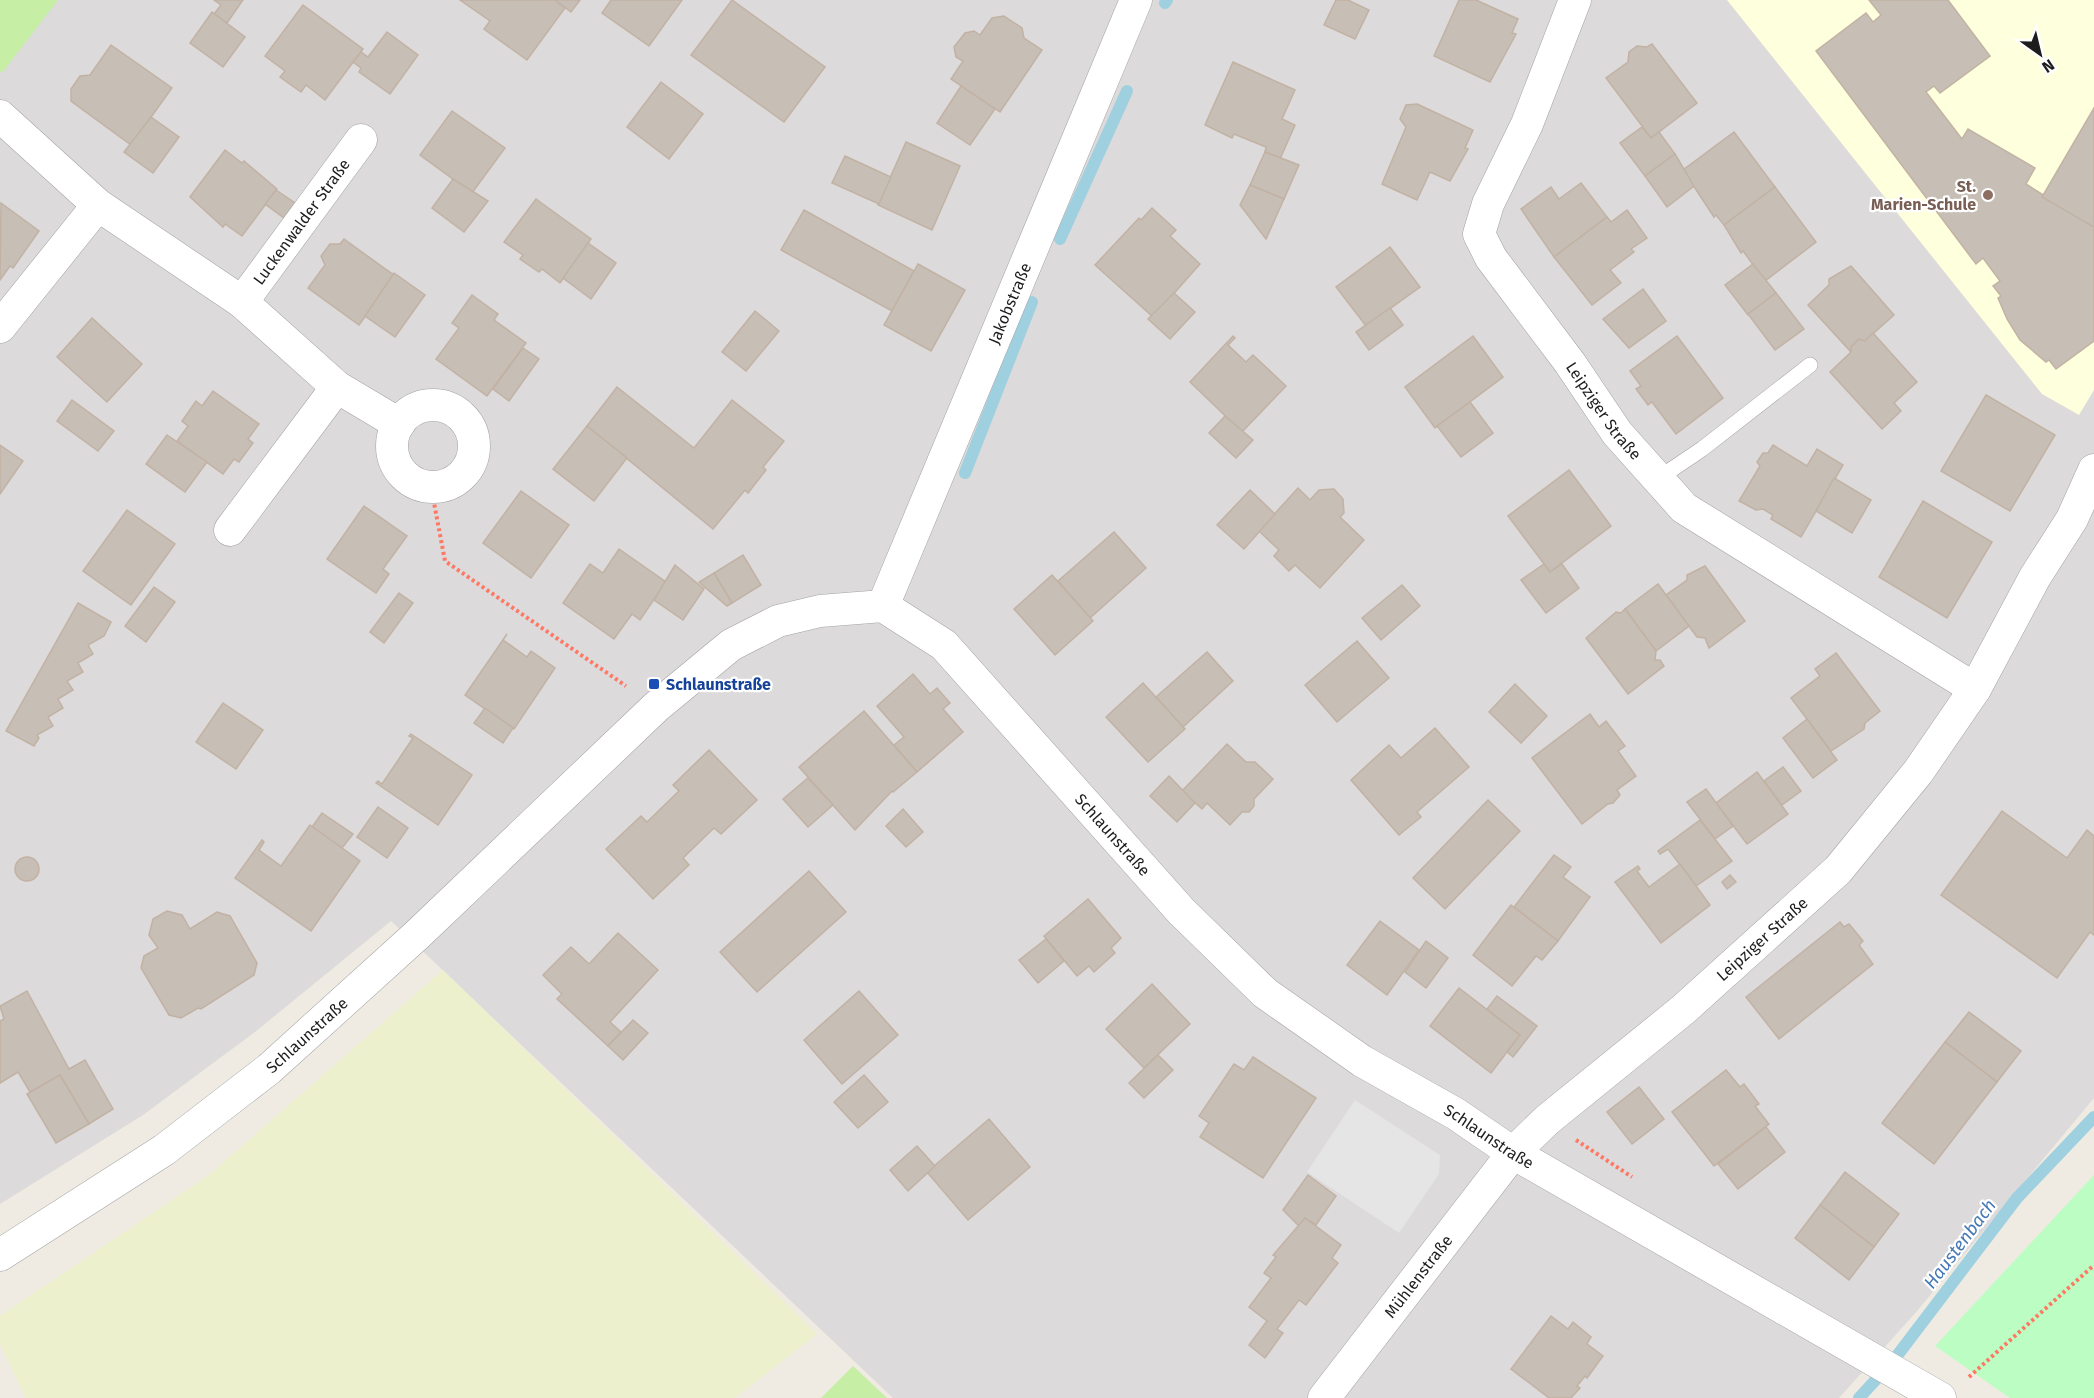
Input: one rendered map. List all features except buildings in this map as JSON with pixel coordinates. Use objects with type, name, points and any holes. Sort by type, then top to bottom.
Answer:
[{"type":"street","name":"Jakobstraße","points":[[884,606],[1136,0]]},
{"type":"street","name":"Leipziger Straße","points":[[1575,0],[1527,124],[1488,204],[1479,234],[1491,258],[1570,363],[1617,433],[1684,508],[1975,689]]},
{"type":"street","points":[[0,116],[98,205],[242,302],[337,387],[399,424]]},
{"type":"street","name":"Luckenwalder Straße","points":[[242,302],[362,141]]},
{"type":"street","points":[[0,327],[98,205]]},
{"type":"street","points":[[230,530],[337,387]]},
{"type":"street","points":[[436,405],[450,409],[461,417],[470,428],[474,442],[473,456],[467,469],[445,486],[431,487],[417,484],[405,476],[397,465],[392,451],[399,424],[409,413],[422,407],[436,405]]},
{"type":"street","name":"Leipziger Straße","points":[[1513,1153],[1547,1120],[1683,1010],[1838,870],[1918,772],[1975,689],[2035,577],[2072,519],[2094,470]]},
{"type":"street","name":"Schlaunstraße","points":[[0,1255],[164,1150],[269,1069],[417,935],[656,707],[731,645],[778,621],[820,611],[884,606],[944,645],[1181,911],[1265,993],[1362,1061],[1456,1114],[1513,1153],[1858,1349],[1942,1388]]},
{"type":"street","name":"Mühlenstraße","points":[[1324,1398],[1513,1153]]},
{"type":"lane","points":[[1659,478],[1702,449],[1810,365]]},
{"type":"path","points":[[431,487],[445,561],[656,707]]},
{"type":"path","points":[[1942,1388],[2094,1265]]},
{"type":"shaded area","points":[[0,0],[2094,0],[2094,1098],[1917,1311],[1839,1398],[893,1398],[391,921],[255,1032],[143,1115],[0,1204]]},
{"type":"shaded area","name":"St. Marien-Schule","points":[[1727,0],[2094,0],[2094,390],[2079,415],[2042,394]]},
{"type":"shaded area","points":[[443,970],[817,1334],[735,1398],[26,1398],[0,1344],[0,1316],[209,1175]]},
{"type":"shaded area","points":[[1355,1100],[1440,1155],[1439,1174],[1399,1233],[1307,1172]]},
{"type":"green space","points":[[0,0],[58,0],[2,73],[0,71]]},
{"type":"green space","points":[[2094,1175],[2094,1398],[2010,1398],[1935,1346]]},
{"type":"green space","points":[[853,1366],[887,1398],[821,1398]]},
{"type":"waterway","points":[[1060,239],[1127,91]]},
{"type":"waterway","points":[[965,473],[1032,302]]},
{"type":"waterway","name":"Haustenbach","points":[[1859,1398],[1893,1361],[2017,1198],[2094,1117]]},
{"type":"place","name":"St. Marien-Schule","points":[[1988,195]]},
{"type":"place","name":"Schlaunstraße","points":[[654,684]]}]
